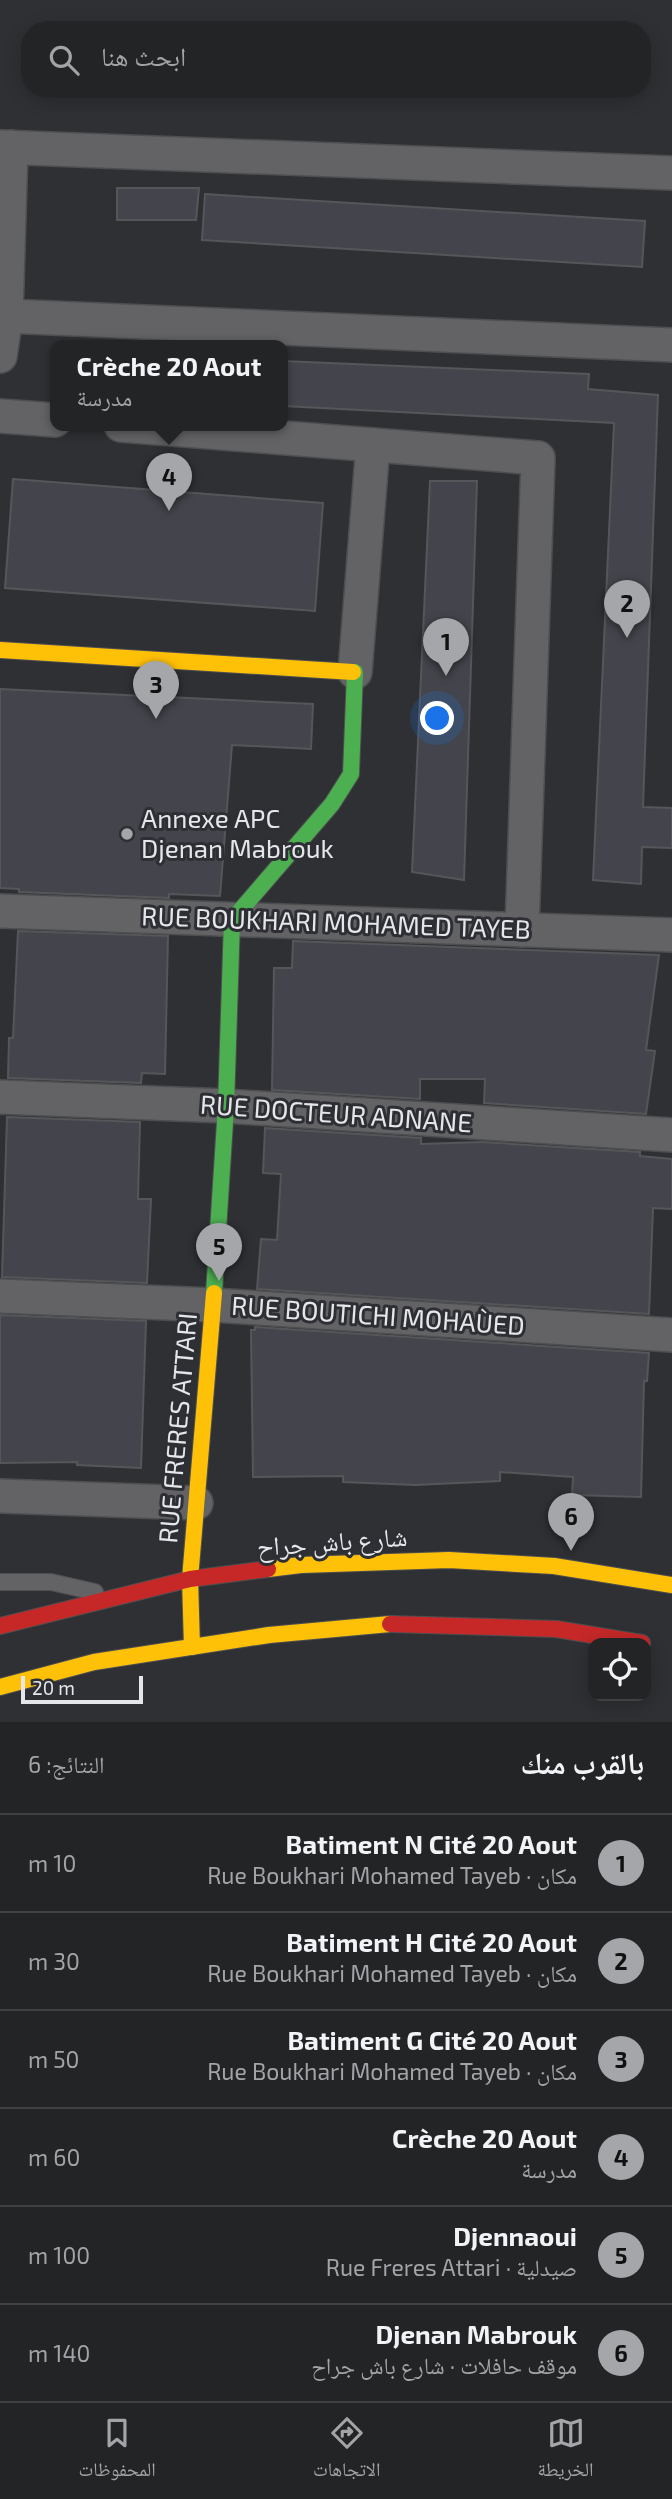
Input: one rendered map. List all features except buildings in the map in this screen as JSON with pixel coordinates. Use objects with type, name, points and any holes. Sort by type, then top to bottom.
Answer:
[{"type":"street","points":[[0,356],[6,316],[6,147],[672,173]]},
{"type":"street","points":[[6,316],[672,345]]},
{"type":"street","points":[[0,416],[50,420]]},
{"type":"street","points":[[197,431],[538,458],[522,930]]},
{"type":"street","points":[[232,920],[332,804],[351,774],[355,672],[373,445]]},
{"type":"street","points":[[0,650],[355,672]]},
{"type":"street","name":"RUE BOUKHARI MOHAMED TAYEB","points":[[0,911],[672,935]]},
{"type":"street","name":"RUE FRERES ATTARI","points":[[192,1647],[190,1579],[226,1107],[232,920]]},
{"type":"street","name":"RUE DOCTEUR ADNANE","points":[[0,1097],[226,1107],[672,1135]]},
{"type":"street","name":"RUE BOUTICHI MOHAÙED","points":[[0,1296],[213,1305],[672,1335]]},
{"type":"street","points":[[0,1496],[197,1503]]},
{"type":"street","name":"شارع باش جراح","points":[[0,1626],[190,1579],[301,1565],[449,1560],[554,1566],[672,1585]]},
{"type":"street","points":[[0,1688],[94,1662],[270,1635],[398,1623],[556,1629],[612,1638]]},
{"type":"lane","points":[[0,1582],[51,1582],[118,1597]]},
{"type":"traffic: fast","points":[[214,1293],[226,1106],[232,920],[332,804],[351,774],[353,672]]},
{"type":"traffic: slow","points":[[0,650],[353,672]]},
{"type":"traffic: slow","points":[[192,1647],[190,1579],[214,1293]]},
{"type":"traffic: slow","points":[[268,1569],[301,1565],[449,1560],[554,1566],[672,1585]]},
{"type":"traffic: slow","points":[[0,1687],[94,1662],[269,1635],[390,1624]]},
{"type":"traffic: jam","points":[[0,1626],[190,1579],[268,1569]]},
{"type":"traffic: jam","points":[[390,1624],[556,1629],[611,1638]]},
{"type":"place","name":"Crèche 20 Aout","points":[[169,511]]},
{"type":"place","name":"Batiment H Cité 20 Aout","points":[[627,638]]},
{"type":"place","name":"Batiment N Cité 20 Aout","points":[[446,676]]},
{"type":"place","name":"Batiment G Cité 20 Aout","points":[[156,719]]},
{"type":"place","name":"Annexe APC Djenan Mabrouk","points":[[127,834]]},
{"type":"place","name":"Djennaoui","points":[[219,1281]]},
{"type":"place","name":"Djenan Mabrouk","points":[[571,1551]]}]
